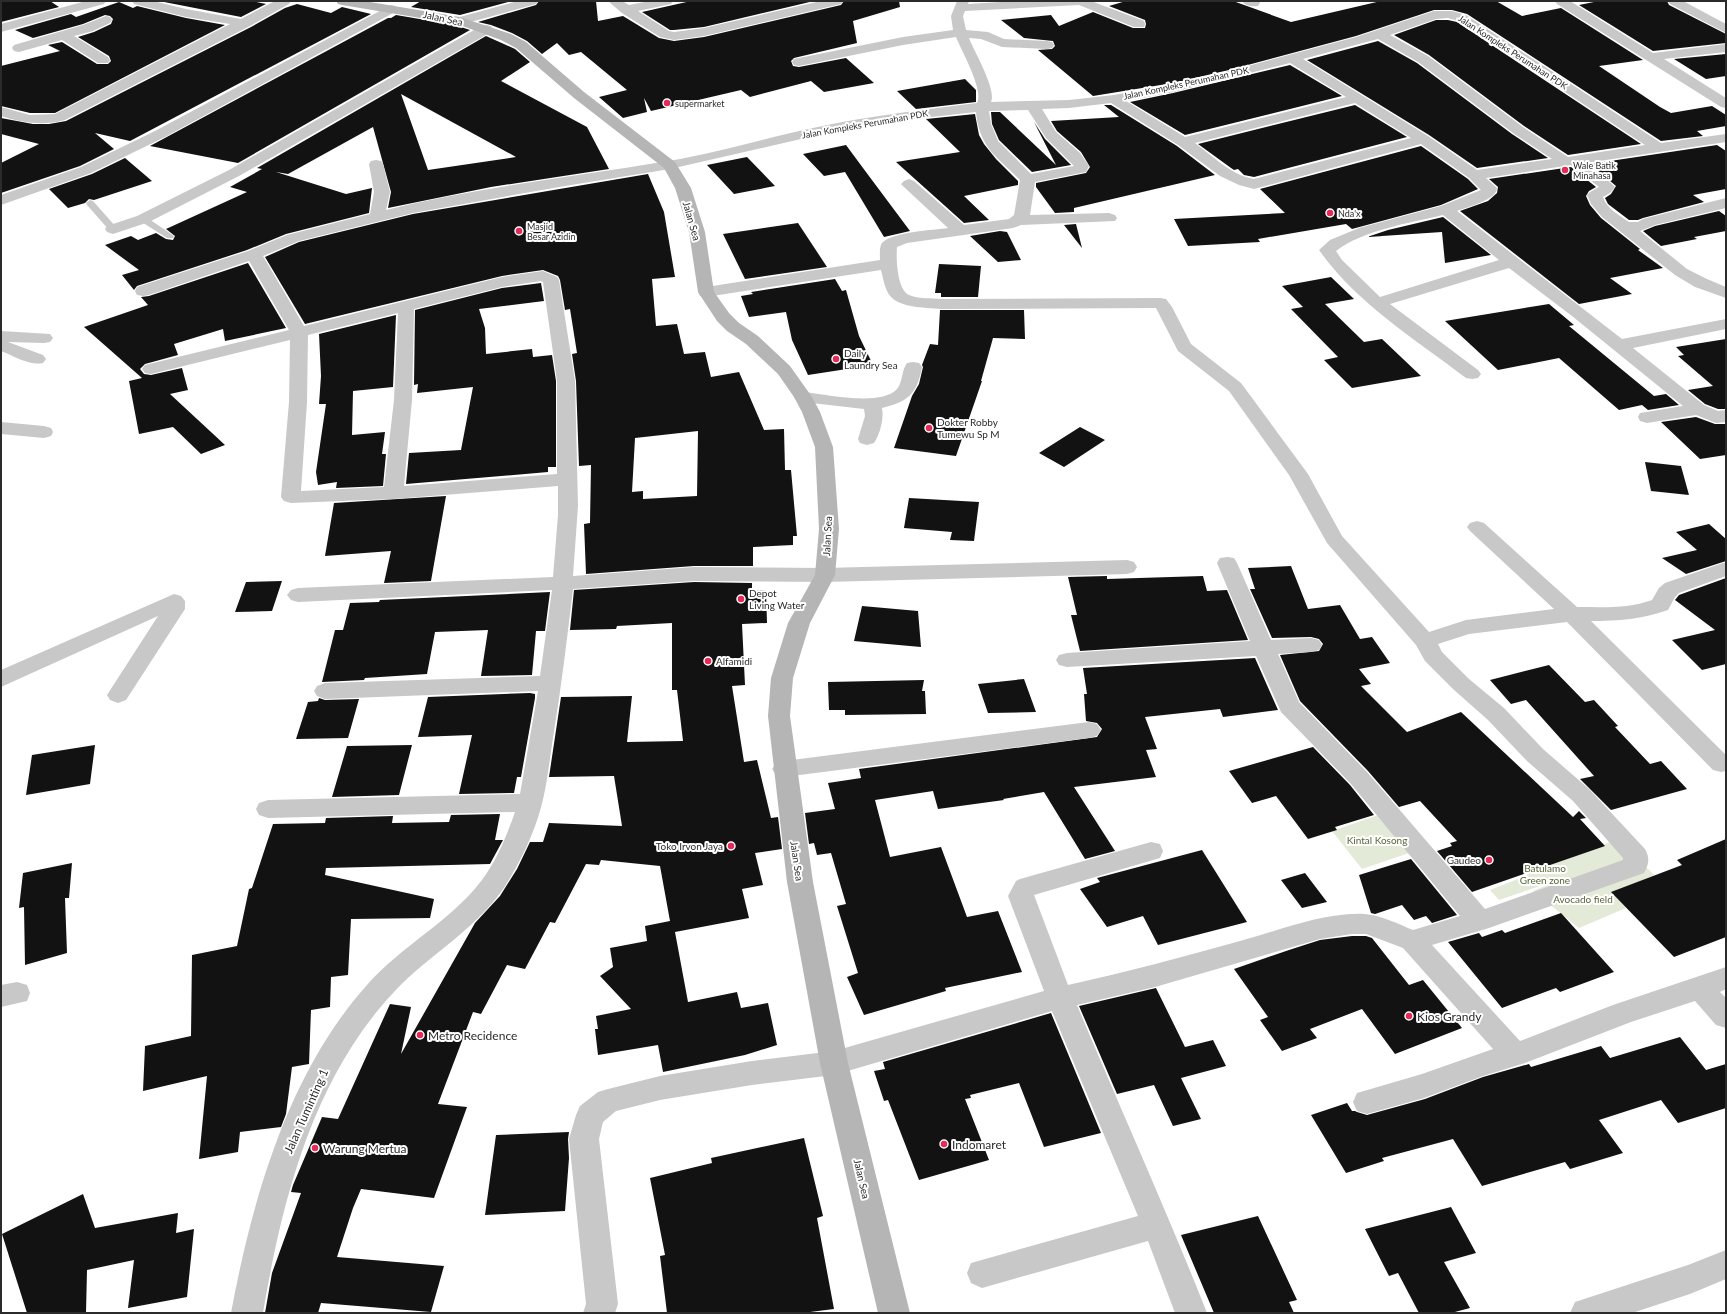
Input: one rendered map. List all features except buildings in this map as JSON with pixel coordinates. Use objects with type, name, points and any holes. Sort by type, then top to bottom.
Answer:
[{"type":"main road","name":"Jalan Sea","points":[[342,1],[460,21],[486,29],[521,44],[544,67],[670,165],[683,188],[697,232],[706,292],[723,317],[733,327],[752,340],[784,370],[803,396],[811,412],[824,447],[829,529],[825,575],[799,623],[782,678],[779,716],[784,769],[800,882],[834,1063],[894,1313]]},
{"type":"street","points":[[1,28],[100,1]]},
{"type":"street","points":[[138,1],[186,13],[244,23]]},
{"type":"street","points":[[1,111],[37,119],[52,120],[60,117],[286,1]]},
{"type":"street","points":[[460,21],[532,1]]},
{"type":"street","points":[[614,1],[665,34],[674,36],[704,32],[837,1]]},
{"type":"street","points":[[626,10],[667,1]]},
{"type":"street","points":[[1080,1],[1139,24]]},
{"type":"street","points":[[1028,179],[991,143],[984,124],[982,107],[986,99],[984,87],[960,33],[957,16],[961,4],[1083,1]]},
{"type":"street","points":[[1560,1],[1726,104]]},
{"type":"street","points":[[1674,1],[1726,29]]},
{"type":"street","points":[[1,200],[86,170],[160,134],[391,9]]},
{"type":"street","name":"Jalan Kompleks Perumahan PDK","points":[[143,291],[254,254],[293,238],[377,216],[531,186],[670,165],[814,132],[905,116],[982,107],[1114,99],[1218,78],[1381,34],[1434,15],[1446,14],[1457,16],[1504,45],[1659,148]]},
{"type":"street","points":[[1,36],[24,52],[63,35],[88,28],[106,20]]},
{"type":"street","points":[[113,229],[143,219],[240,169],[486,29]]},
{"type":"street","points":[[799,62],[874,46],[960,33],[984,35],[1002,42],[1046,44]]},
{"type":"street","points":[[1381,34],[1422,59],[1518,130],[1569,160],[1604,184],[1607,187],[1605,190],[1595,195],[1595,199],[1604,210],[1681,272],[1701,283],[1726,293]]},
{"type":"street","points":[[63,35],[103,60]]},
{"type":"street","points":[[1651,57],[1726,48]]},
{"type":"street","points":[[1292,58],[1359,98],[1423,139],[1474,175],[1489,188],[1488,192],[1483,196],[1446,210],[1351,236],[1331,245],[1327,250],[1336,264],[1377,302],[1472,374]]},
{"type":"street","points":[[1183,142],[1359,98]]},
{"type":"street","points":[[1114,99],[1183,142],[1234,178],[1254,184],[1423,139]]},
{"type":"street","points":[[1028,179],[1067,173],[1081,169],[1082,166],[1079,160],[1058,143],[1044,126],[1033,105]]},
{"type":"street","points":[[1474,175],[1726,138]]},
{"type":"street","points":[[376,164],[382,192],[377,216]]},
{"type":"street","points":[[1018,220],[1022,217],[1028,179]]},
{"type":"street","points":[[909,184],[960,230]]},
{"type":"street","points":[[1626,227],[1641,226],[1649,222],[1726,203]]},
{"type":"street","points":[[1446,210],[1620,345],[1698,409],[1716,417],[1726,416]]},
{"type":"street","points":[[1109,218],[1018,220],[1006,224],[902,239],[893,242],[889,245],[888,264],[895,291],[902,298],[941,304],[1160,303],[1164,307],[1184,347],[1235,387],[1298,474],[1334,539],[1425,641],[1433,656],[1461,684],[1496,714],[1535,755],[1581,796],[1636,856],[1635,866],[1480,921],[1412,941]]},
{"type":"street","points":[[254,254],[266,278],[299,332],[298,402],[291,497],[393,493],[567,479]]},
{"type":"street","points":[[1377,302],[1512,262]]},
{"type":"street","points":[[706,292],[888,264]]},
{"type":"street","name":"Jalan Tuminting 1","points":[[247,1313],[255,1262],[266,1217],[291,1139],[319,1079],[348,1028],[377,992],[411,959],[468,912],[489,891],[501,872],[515,844],[533,791],[551,683],[563,583],[564,553],[568,527],[569,493],[567,479],[566,380],[551,280],[543,276],[533,276],[502,282],[406,307]]},
{"type":"street","points":[[151,369],[406,307],[406,360],[402,423],[393,493]]},
{"type":"street","points":[[1620,345],[1726,324]]},
{"type":"street","points":[[1,336],[44,338]]},
{"type":"street","points":[[1,345],[37,359]]},
{"type":"street","points":[[803,396],[873,405],[888,402],[902,395],[910,384],[914,368]]},
{"type":"street","points":[[867,439],[874,416],[873,405]]},
{"type":"street","points":[[1647,417],[1698,409]]},
{"type":"street","points":[[1,428],[44,432]]},
{"type":"street","points":[[1477,527],[1572,614],[1721,764]]},
{"type":"street","points":[[1227,563],[1289,706],[1359,778],[1480,921]]},
{"type":"street","points":[[298,596],[563,583],[694,574],[825,575],[1127,567]]},
{"type":"street","points":[[1425,641],[1466,628],[1572,614],[1618,614],[1649,609],[1660,605],[1666,593],[1672,588],[1726,569]]},
{"type":"street","points":[[1,679],[174,601],[174,609],[118,695]]},
{"type":"street","points":[[1067,660],[1312,645]]},
{"type":"street","points":[[325,691],[551,683]]},
{"type":"street","points":[[784,769],[1089,730]]},
{"type":"street","points":[[268,809],[529,803]]},
{"type":"street","points":[[1151,851],[1029,886],[1023,892],[1022,896],[1060,998],[1157,1226],[1191,1313]]},
{"type":"street","points":[[599,1313],[602,1304],[584,1139],[590,1115],[608,1101],[660,1088],[752,1073],[834,1063],[1060,998],[1155,976],[1320,929],[1352,924],[1379,927],[1412,941],[1515,1055]]},
{"type":"street","points":[[1367,1102],[1424,1086],[1480,1065],[1515,1055],[1622,1013],[1726,978]]},
{"type":"street","points":[[1700,988],[1726,1017]]},
{"type":"street","points":[[982,1273],[1157,1226]]},
{"type":"street","points":[[1586,1313],[1690,1279],[1726,1264]]},
{"type":"lane","points":[[90,203],[113,229]]},
{"type":"lane","points":[[143,219],[170,236]]},
{"type":"green space","name":"Kintal Kosong","points":[[1387,812],[1424,848],[1362,869],[1332,831]]},
{"type":"green space","points":[[1618,839],[1654,875],[1613,894],[1626,908],[1579,928],[1533,891],[1564,878],[1499,900],[1490,890],[1528,875],[1501,841],[1558,862]]},
{"type":"place","name":"supermarket","points":[[667,103]]},
{"type":"place","name":"Wale Batik Minahasa","points":[[1565,170]]},
{"type":"place","name":"Nda'x","points":[[1330,213]]},
{"type":"place","name":"Masjid Besar Azidin","points":[[519,231]]},
{"type":"place","name":"Daily Laundry Sea","points":[[836,359]]},
{"type":"place","name":"Dokter Robby Tumewu Sp M","points":[[929,428]]},
{"type":"place","name":"Depot Living Water","points":[[741,599]]},
{"type":"place","name":"Alfamidi","points":[[708,661]]},
{"type":"place","name":"Toko Irvon Jaya","points":[[731,846]]},
{"type":"place","name":"Gaudeo","points":[[1489,860]]},
{"type":"place","name":"Kios Grandy","points":[[1409,1016]]},
{"type":"place","name":"Metro Recidence","points":[[420,1035]]},
{"type":"place","name":"Indomaret","points":[[944,1144]]},
{"type":"place","name":"Warung Mertua","points":[[315,1148]]},
{"type":"park label","name":"Batulamo Green zone","points":[[1545,874]]},
{"type":"park label","name":"Avocado field","points":[[1583,899]]}]
